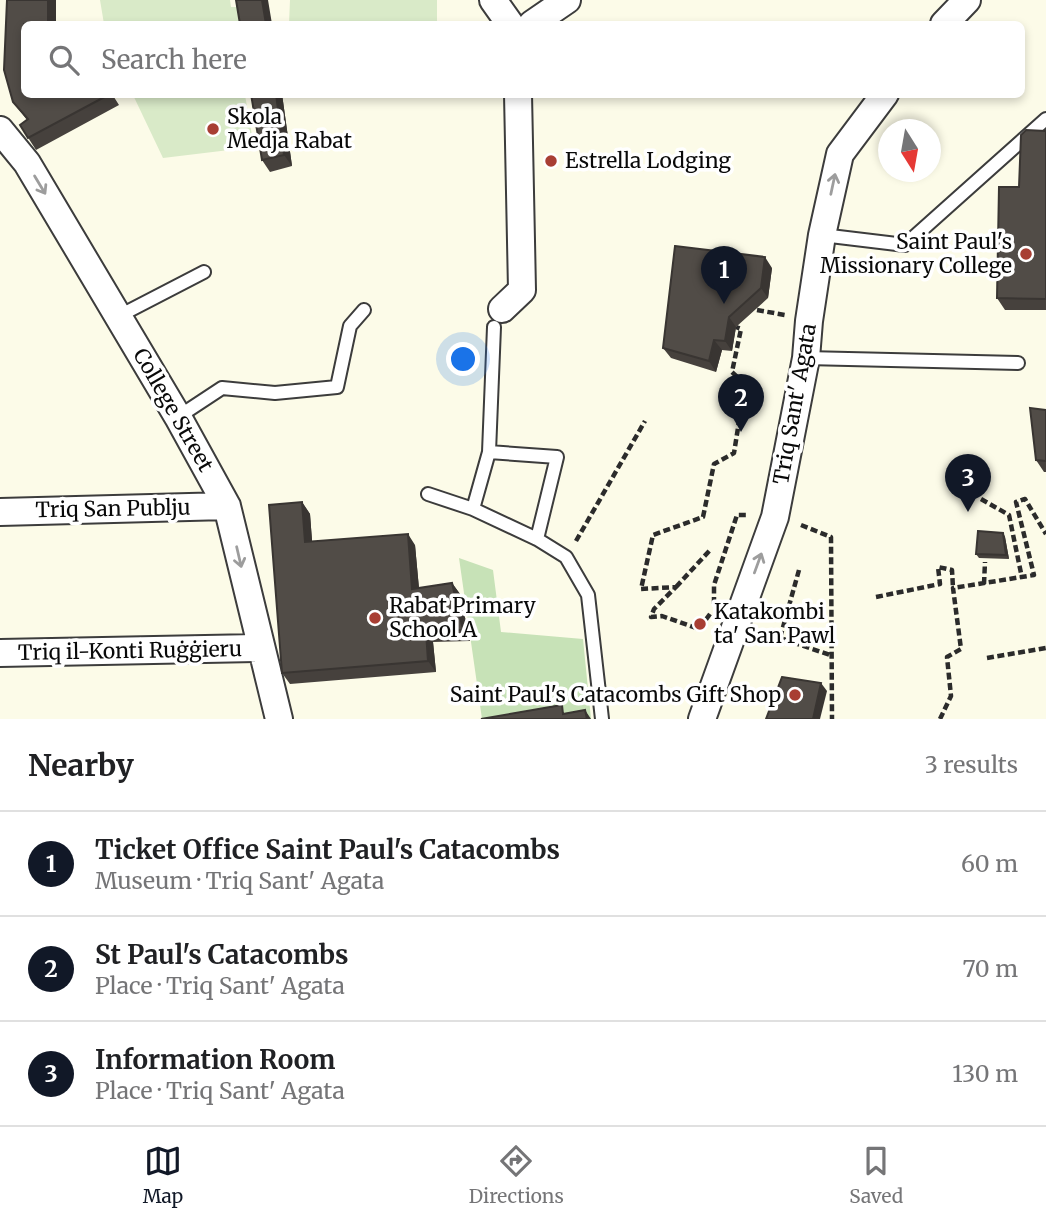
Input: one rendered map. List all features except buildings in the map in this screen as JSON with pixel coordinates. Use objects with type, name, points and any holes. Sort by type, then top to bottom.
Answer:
[{"type":"street","points":[[493,0],[508,21]]},
{"type":"street","points":[[536,21],[567,0]]},
{"type":"street","points":[[947,21],[967,0]]},
{"type":"street","points":[[498,318],[522,290],[518,98]]},
{"type":"street","name":"Triq Sant' Agata","points":[[702,719],[775,517],[806,358],[822,235],[840,154],[882,98]]},
{"type":"street","name":"College Street","points":[[0,130],[27,163],[178,417],[227,506],[279,719]]},
{"type":"street","name":"Triq San Publju","points":[[0,512],[227,506]]},
{"type":"street","name":"Triq il-Konti Ruġġieru","points":[[0,653],[261,648]]},
{"type":"lane","points":[[822,235],[905,246],[1046,118]]},
{"type":"lane","points":[[119,316],[204,272]]},
{"type":"lane","points":[[178,417],[222,388],[275,393],[337,387],[350,326],[364,310]]},
{"type":"lane","points":[[473,509],[489,452],[498,318]]},
{"type":"lane","points":[[806,358],[1018,363]]},
{"type":"lane","points":[[489,452],[557,457],[537,539]]},
{"type":"lane","points":[[428,494],[473,509],[537,539],[566,557],[588,596],[602,719]]},
{"type":"path","points":[[676,587],[640,589],[653,535],[703,517],[715,464],[734,453],[744,384],[732,372],[741,329],[736,327]]},
{"type":"path","points":[[566,557],[645,421]]},
{"type":"path","points":[[981,499],[1009,516],[1022,578]]},
{"type":"path","points":[[953,589],[1034,575],[1016,502],[1025,499],[1046,534]]},
{"type":"path","points":[[711,549],[654,609],[651,617],[663,616],[699,629],[714,609],[714,584],[737,515],[758,516]]},
{"type":"path","points":[[793,522],[831,537],[832,719]]},
{"type":"path","points":[[984,584],[985,562]]},
{"type":"path","points":[[876,597],[940,584],[938,567],[952,570],[961,649],[947,657],[951,696],[940,719]]},
{"type":"path","points":[[799,570],[780,638],[830,655]]},
{"type":"path","points":[[987,658],[1046,648]]},
{"type":"green space","points":[[100,0],[230,0],[231,7],[247,7],[247,21],[104,21]]},
{"type":"green space","points":[[290,0],[437,0],[437,21],[289,21]]},
{"type":"green space","points":[[134,98],[246,98],[254,147],[163,158]]},
{"type":"green space","points":[[459,558],[493,570],[501,632],[583,639],[591,719],[482,719]]},
{"type":"place","name":"Skola Medja Rabat","points":[[213,129]]},
{"type":"place","name":"Estrella Lodging","points":[[551,161]]},
{"type":"place","name":"Saint Paul's Missionary College","points":[[1026,254]]},
{"type":"place","name":"Ticket Office Saint Paul's Catacombs","points":[[724,304]]},
{"type":"place","name":"St Paul's Catacombs","points":[[741,432]]},
{"type":"place","name":"Information Room","points":[[968,512]]},
{"type":"place","name":"Rabat Primary School A","points":[[375,618]]},
{"type":"place","name":"Katakombi ta' San Pawl","points":[[700,624]]},
{"type":"place","name":"Saint Paul's Catacombs Gift Shop","points":[[795,695]]}]
